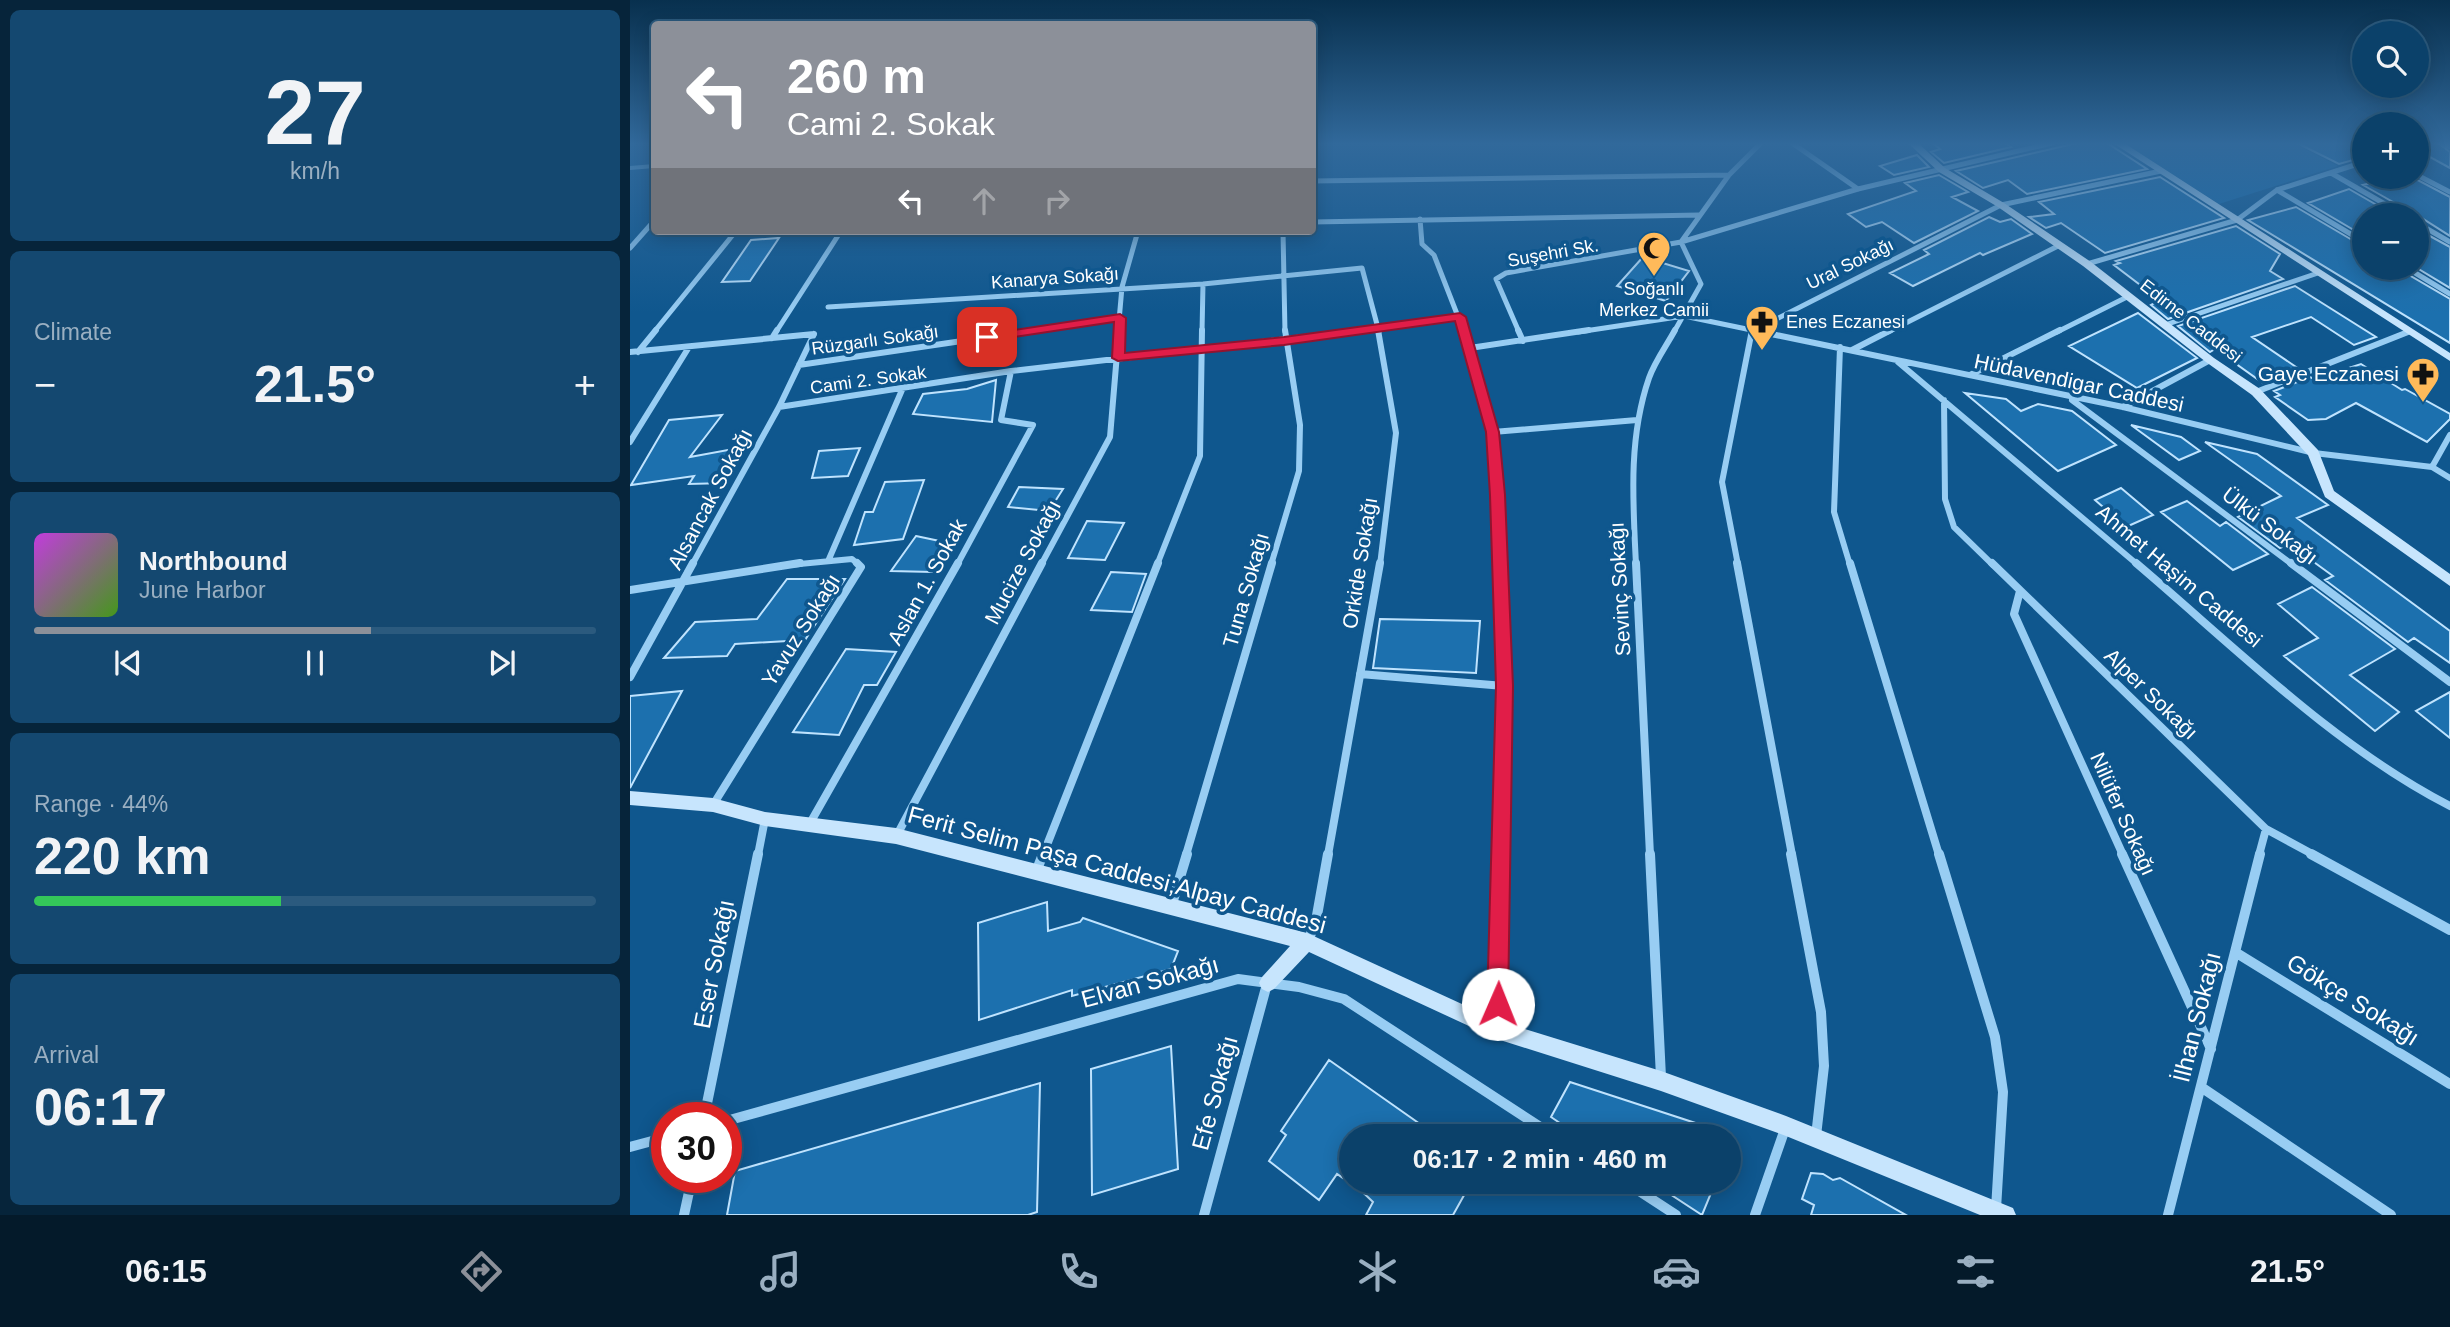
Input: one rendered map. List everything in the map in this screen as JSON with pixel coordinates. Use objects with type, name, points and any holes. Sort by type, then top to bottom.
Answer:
[{"type":"main road","name":"Edirne Caddesi","points":[[1992,200],[2087,264],[2210,360],[2256,392],[2314,453],[2329,494],[2450,581]]},
{"type":"main road","points":[[2206,200],[2450,358]]},
{"type":"main road","name":"Ferit Selim Paşa Caddesi;Alpay Caddesi","points":[[630,798],[713,805],[765,818],[896,836],[1307,942],[1497,1030],[1661,1081],[1786,1126],[2001,1212]]},
{"type":"main road","points":[[1268,983],[1307,942]]},
{"type":"street","points":[[1681,242],[1710,200]]},
{"type":"street","points":[[1681,242],[1820,200]]},
{"type":"street","name":"Ural Sokağı","points":[[1752,329],[2001,205],[2026,200]]},
{"type":"street","points":[[2087,264],[2237,220],[2264,200]]},
{"type":"street","points":[[2293,200],[2352,235]]},
{"type":"street","points":[[1316,222],[1699,215]]},
{"type":"street","points":[[1420,219],[1422,244],[1434,255],[1460,317],[1493,432],[1504,686],[1497,1030]]},
{"type":"street","points":[[630,248],[651,224]]},
{"type":"street","points":[[2429,230],[2450,242]]},
{"type":"street","points":[[638,352],[733,235]]},
{"type":"street","points":[[630,352],[772,338],[838,235]]},
{"type":"street","name":"Mucize Sokağı","points":[[896,836],[1110,437],[1122,287],[1137,235]]},
{"type":"street","name":"Tuna Sokağı","points":[[1171,907],[1299,471],[1300,425],[1284,341],[1283,235]]},
{"type":"street","name":"Sevinç Sokağı","points":[[1661,1081],[1632,482],[1637,420],[1650,375],[1701,284],[1681,242]]},
{"type":"street","name":"Suşehri Sk.","points":[[1523,341],[1496,279],[1506,273],[1615,256],[1681,242]]},
{"type":"street","points":[[1852,350],[2060,245]]},
{"type":"street","name":"Orkide Sokağı","points":[[1283,276],[1362,268],[1378,329],[1396,433],[1381,557],[1316,921],[1307,942]]},
{"type":"street","points":[[2165,325],[2318,272]]},
{"type":"street","name":"Kanarya Sokağı","points":[[828,307],[1203,284],[1283,276]]},
{"type":"street","points":[[2427,280],[2450,294]]},
{"type":"street","points":[[1035,872],[1200,456],[1203,284]]},
{"type":"street","points":[[1968,375],[2129,296]]},
{"type":"street","name":"Hüdavendigar Caddesi","points":[[1470,348],[1684,316],[2123,407],[2314,453],[2432,467]]},
{"type":"street","name":"Cami 2. Sokak","points":[[779,407],[1012,371],[1201,348],[1284,341],[1460,317]]},
{"type":"street","name":"Rüzgarlı Sokağı","points":[[799,365],[1120,318]]},
{"type":"street","points":[[1752,329],[1722,482],[1821,1012],[1824,1066],[1815,1137]]},
{"type":"street","points":[[2256,392],[2408,332]]},
{"type":"street","name":"Alsancak Sokağı","points":[[630,677],[685,582],[779,407],[814,334],[772,338]]},
{"type":"street","points":[[630,442],[689,347]]},
{"type":"street","points":[[1840,347],[1834,512],[1995,1037],[2003,1092],[2001,1212]]},
{"type":"street","name":"Ahmet Haşim Caddesi","points":[[1894,359],[2351,745],[2405,783],[2450,806]]},
{"type":"street","points":[[2123,407],[2210,360]]},
{"type":"street","name":"Aslan 1. Sokak","points":[[809,825],[904,662],[1033,425],[1001,419],[1012,371]]},
{"type":"street","points":[[829,559],[902,390]]},
{"type":"street","name":"Ülkü Sokağı","points":[[2068,397],[2450,682]]},
{"type":"street","name":"Alper Sokağı","points":[[1944,400],[1945,499],[1954,527],[2266,829],[2450,930]]},
{"type":"street","points":[[1493,432],[1637,420]]},
{"type":"street","points":[[2450,435],[2432,467],[2450,478]]},
{"type":"street","name":"Yavuz Sokağı","points":[[630,590],[829,559],[852,559],[861,567],[713,805]]},
{"type":"street","name":"Nilüfer Sokağı","points":[[2020,592],[2014,614],[2211,1049]]},
{"type":"street","points":[[1360,674],[1504,686]]},
{"type":"street","name":"Eser Sokağı","points":[[707,1102],[765,818]]},
{"type":"street","name":"İlhan Sokağı","points":[[2168,1215],[2266,829]]},
{"type":"street","name":"Gökçe Sokağı","points":[[2235,952],[2450,1084]]},
{"type":"street","name":"Elvan Sokağı","points":[[742,1117],[1238,979],[1344,999],[1536,1124]]},
{"type":"street","name":"Efe Sokağı","points":[[1204,1215],[1268,983]]},
{"type":"street","points":[[2201,1087],[2391,1215]]},
{"type":"street","points":[[1755,1215],[1786,1126]]},
{"type":"street","points":[[630,1147],[651,1141]]},
{"type":"street","points":[[684,1215],[689,1193]]},
{"type":"street","points":[[1644,1194],[1676,1215]]},
{"type":"shaded area","points":[[2212,200],[2232,200],[2219,204]]},
{"type":"building","points":[[1890,200],[1957,200],[1978,211],[1914,243],[1882,222],[1866,227],[1848,214]]},
{"type":"building","points":[[2050,200],[2195,200],[2224,218],[2105,253],[2061,223],[2046,228],[2029,217],[2054,214],[2039,202]]},
{"type":"building","points":[[2318,200],[2368,200],[2373,203],[2352,203],[2352,229],[2308,203]]},
{"type":"building","points":[[2389,200],[2450,200],[2450,236],[2429,223],[2429,203],[2395,203]]},
{"type":"building","points":[[2296,207],[2352,240],[2352,280],[2418,280],[2450,299],[2450,343],[2248,220]]},
{"type":"building","points":[[1989,217],[2000,222],[2011,219],[2032,234],[1983,255],[1980,253],[1913,286],[1890,273],[1929,254],[1924,250]]},
{"type":"building","points":[[2236,226],[2280,254],[2270,271],[2283,279],[2168,319],[2151,305],[2160,300],[2114,265],[2120,263],[2116,261]]},
{"type":"building","points":[[2429,236],[2450,247],[2450,288],[2429,275]]},
{"type":"building","points":[[779,238],[750,281],[722,282],[751,240]]},
{"type":"building","name":"Soğanlı Merkez Camii","points":[[1643,257],[1689,271],[1666,301],[1617,286]]},
{"type":"building","points":[[2295,286],[2376,337],[2354,345],[2311,317],[2252,337],[2299,369],[2263,383],[2215,349],[2210,352],[2178,326]]},
{"type":"building","points":[[2138,313],[2197,358],[2137,388],[2069,346]]},
{"type":"building","points":[[2361,364],[2402,390],[2405,389],[2450,414],[2450,419],[2427,442],[2356,403],[2326,419],[2308,420],[2275,397],[2280,395],[2274,391],[2310,377],[2314,379]]},
{"type":"building","points":[[996,380],[992,422],[913,414],[923,394],[967,389]]},
{"type":"building","points":[[1965,393],[2006,399],[2021,411],[2038,404],[2072,411],[2116,445],[2058,471]]},
{"type":"building","points":[[722,415],[690,457],[744,447],[726,483],[689,484],[694,476],[631,485],[669,420]]},
{"type":"building","points":[[2131,425],[2181,437],[2200,451],[2179,460]]},
{"type":"building","points":[[2205,442],[2257,454],[2328,505],[2297,518],[2450,631],[2450,663],[2414,638],[2408,642],[2325,580],[2333,576],[2289,544],[2280,548],[2238,517],[2281,496]]},
{"type":"building","points":[[860,448],[848,476],[812,478],[819,451]]},
{"type":"building","points":[[924,480],[903,539],[854,545],[865,512],[873,512],[885,482]]},
{"type":"building","points":[[1019,487],[1063,489],[1049,511],[1008,507]]},
{"type":"building","points":[[2121,488],[2153,515],[2126,527],[2095,500]]},
{"type":"building","points":[[2187,501],[2220,526],[2226,522],[2268,554],[2233,570],[2161,512]]},
{"type":"building","points":[[1087,521],[1124,523],[1105,560],[1068,558]]},
{"type":"building","points":[[916,536],[949,543],[933,572],[891,571]]},
{"type":"building","points":[[1111,572],[1146,574],[1132,612],[1091,610]]},
{"type":"building","points":[[787,579],[845,579],[805,640],[735,644],[727,656],[664,658],[695,622],[757,619]]},
{"type":"building","points":[[2312,587],[2395,649],[2350,675],[2399,712],[2375,731],[2284,656],[2318,638],[2278,604]]},
{"type":"building","points":[[1380,619],[1480,621],[1476,673],[1373,668]]},
{"type":"building","points":[[846,649],[896,652],[877,685],[864,685],[839,735],[793,732]]},
{"type":"building","points":[[682,691],[630,788],[630,696]]},
{"type":"building","points":[[2450,692],[2450,738],[2416,711]]},
{"type":"building","points":[[1047,902],[1048,931],[1080,922],[1083,918],[1178,951],[1171,969],[1072,996],[1072,990],[979,1020],[978,923]]},
{"type":"building","points":[[1171,1046],[1178,1169],[1092,1195],[1091,1069]]},
{"type":"building","points":[[1329,1060],[1420,1124],[1339,1124],[1339,1175],[1337,1174],[1319,1200],[1269,1161],[1286,1135],[1281,1131]]},
{"type":"building","points":[[1570,1082],[1699,1124],[1561,1124],[1551,1117]]},
{"type":"building","points":[[1040,1083],[1037,1212],[1028,1215],[727,1215],[731,1193],[742,1193],[742,1169]]},
{"type":"building","points":[[1811,1173],[1823,1174],[1833,1180],[1840,1178],[1906,1215],[1811,1215],[1814,1205],[1802,1199]]},
{"type":"building","points":[[1365,1194],[1465,1194],[1453,1215],[1366,1215],[1373,1202]]},
{"type":"building","points":[[1670,1194],[1711,1194],[1702,1215]]},
{"type":"place","name":"Soğanlı Merkez Camii","points":[[1654,278]]},
{"type":"place","name":"Enes Eczanesi","points":[[1762,352]]},
{"type":"place","name":"Gaye Eczanesi","points":[[2423,404]]},
{"type":"route","points":[[987,337],[1120,318],[1118,358],[1284,341],[1460,317],[1493,432],[1498,495],[1504,686],[1498,1004]]}]
